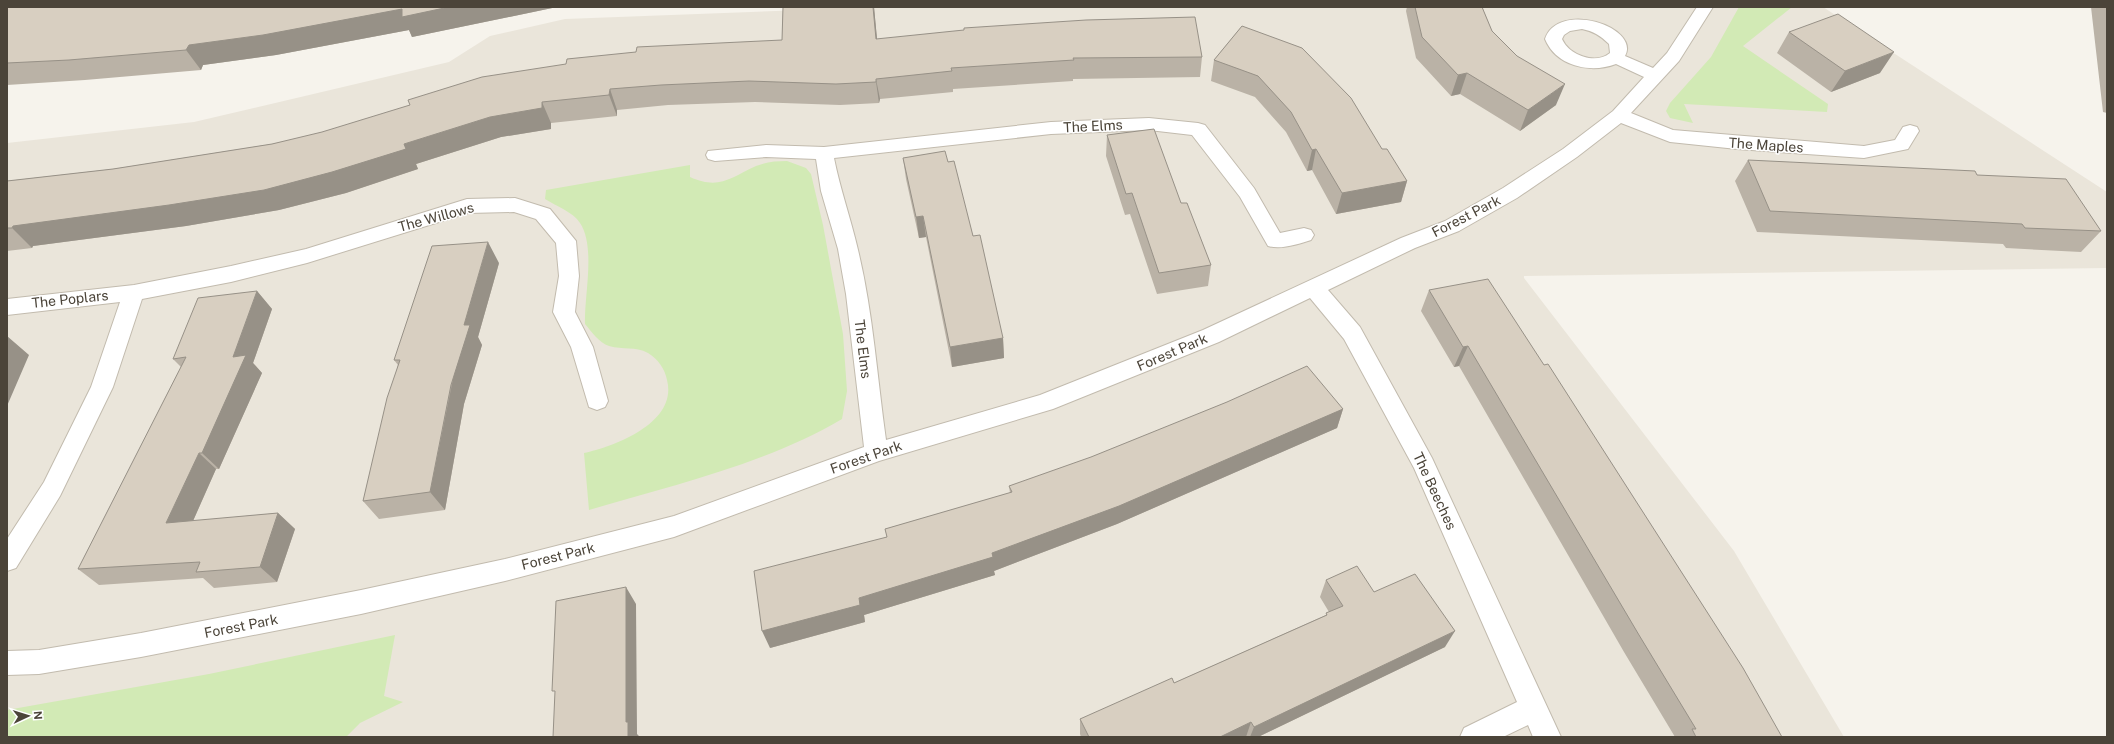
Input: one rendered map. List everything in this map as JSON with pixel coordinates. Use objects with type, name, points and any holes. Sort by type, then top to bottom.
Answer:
[{"type":"street","name":"Forest Park","points":[[7,663],[39,662],[141,645],[361,602],[505,570],[674,526],[876,452],[1045,403],[1203,339],[1408,243],[1452,226],[1510,193],[1570,153],[1619,115],[1672,56],[1705,7]]},
{"type":"street","points":[[1616,58],[1654,75]]},
{"type":"street","name":"The Maples","points":[[1619,115],[1670,136],[1737,143],[1864,152],[1900,145],[1910,131]]},
{"type":"street","name":"The Elms","points":[[715,156],[766,151],[824,153],[1051,128],[1150,124],[1198,129],[1247,193],[1275,241],[1304,235]]},
{"type":"street","name":"The Elms","points":[[824,153],[831,192],[848,249],[856,294],[876,452]]},
{"type":"street","name":"The Willows","points":[[134,293],[307,256],[467,206],[515,205],[543,214],[566,241],[569,276],[564,312],[582,347],[597,401]]},
{"type":"street","name":"The Beeches","points":[[1314,288],[1352,333],[1424,465],[1546,737]]},
{"type":"street","points":[[7,560],[52,489],[102,387],[134,293]]},
{"type":"street","name":"The Poplars","points":[[7,307],[134,293]]},
{"type":"street","points":[[1474,737],[1533,708]]},
{"type":"shaded area","points":[[833,7],[1823,7],[2107,192],[2107,268],[1524,276],[1524,278],[1734,551],[1844,737],[7,737],[7,143],[194,122],[449,62],[490,36],[565,19],[803,10]]},
{"type":"green space","points":[[1739,7],[1792,7],[1743,46],[1828,104],[1827,112],[1684,104],[1693,123],[1670,118],[1666,111],[1670,103],[1711,57]]},
{"type":"green space","points":[[787,161],[806,168],[811,174],[823,225],[843,334],[847,391],[842,419],[813,435],[751,461],[686,482],[589,510],[584,453],[612,445],[627,438],[642,430],[654,420],[663,408],[668,395],[667,380],[663,368],[652,355],[643,351],[609,346],[602,342],[585,324],[588,258],[585,233],[577,219],[545,199],[546,190],[690,165],[690,177],[700,181],[717,182],[724,181],[756,166],[771,162]]},
{"type":"green space","points":[[395,635],[384,696],[403,702],[360,723],[346,737],[7,737],[7,710],[209,674]]},
{"type":"building","points":[[7,7],[449,7],[402,17],[402,9],[263,35],[189,45],[186,50],[69,60],[7,63]]},
{"type":"building","points":[[783,7],[873,7],[876,39],[964,30],[964,28],[1086,20],[1195,17],[1202,57],[1073,58],[1074,60],[951,68],[952,71],[876,79],[876,82],[836,84],[749,81],[610,89],[609,95],[542,102],[542,108],[490,117],[404,144],[406,149],[332,172],[264,190],[7,228],[7,181],[113,169],[272,144],[322,132],[410,105],[408,100],[482,77],[566,64],[567,59],[636,52],[637,47],[782,40]]},
{"type":"building","points":[[1415,7],[1482,7],[1492,31],[1517,56],[1565,84],[1528,110],[1467,73],[1458,75],[1422,37]]},
{"type":"building","points":[[1838,14],[1894,52],[1845,71],[1789,32]]},
{"type":"building","points":[[1242,26],[1302,48],[1351,98],[1382,149],[1387,149],[1407,181],[1342,193],[1316,149],[1312,150],[1291,112],[1258,76],[1214,60]]},
{"type":"building","points":[[1154,129],[1181,203],[1187,203],[1211,265],[1159,273],[1132,193],[1126,194],[1107,135]]},
{"type":"building","points":[[945,151],[948,162],[954,161],[973,236],[980,235],[1003,338],[950,347],[923,216],[916,217],[903,158]]},
{"type":"building","points":[[1748,160],[1975,171],[1977,175],[2066,179],[2101,231],[2025,228],[2022,224],[1770,211]]},
{"type":"building","points":[[488,242],[464,325],[470,325],[451,385],[430,492],[363,501],[387,398],[400,360],[394,360],[432,246]]},
{"type":"building","points":[[1488,279],[1544,365],[1548,364],[1743,668],[1782,737],[1696,737],[1692,729],[1696,729],[1468,346],[1463,347],[1429,290]]},
{"type":"building","points":[[257,291],[233,357],[246,355],[202,453],[199,453],[166,523],[278,513],[260,567],[196,572],[200,562],[78,569],[186,357],[173,359],[198,298]]},
{"type":"building","points":[[1307,366],[1343,409],[1119,506],[992,553],[993,557],[859,598],[860,605],[762,631],[754,571],[887,537],[885,529],[1012,492],[1009,486],[1091,457],[1227,402]]},
{"type":"building","points":[[1357,566],[1374,592],[1415,574],[1455,631],[1254,727],[1251,722],[1220,737],[1089,737],[1080,719],[1172,678],[1174,683],[1327,615],[1326,613],[1343,606],[1326,580]]},
{"type":"building","points":[[626,587],[626,722],[628,722],[628,737],[553,737],[555,691],[552,691],[556,601]]}]
